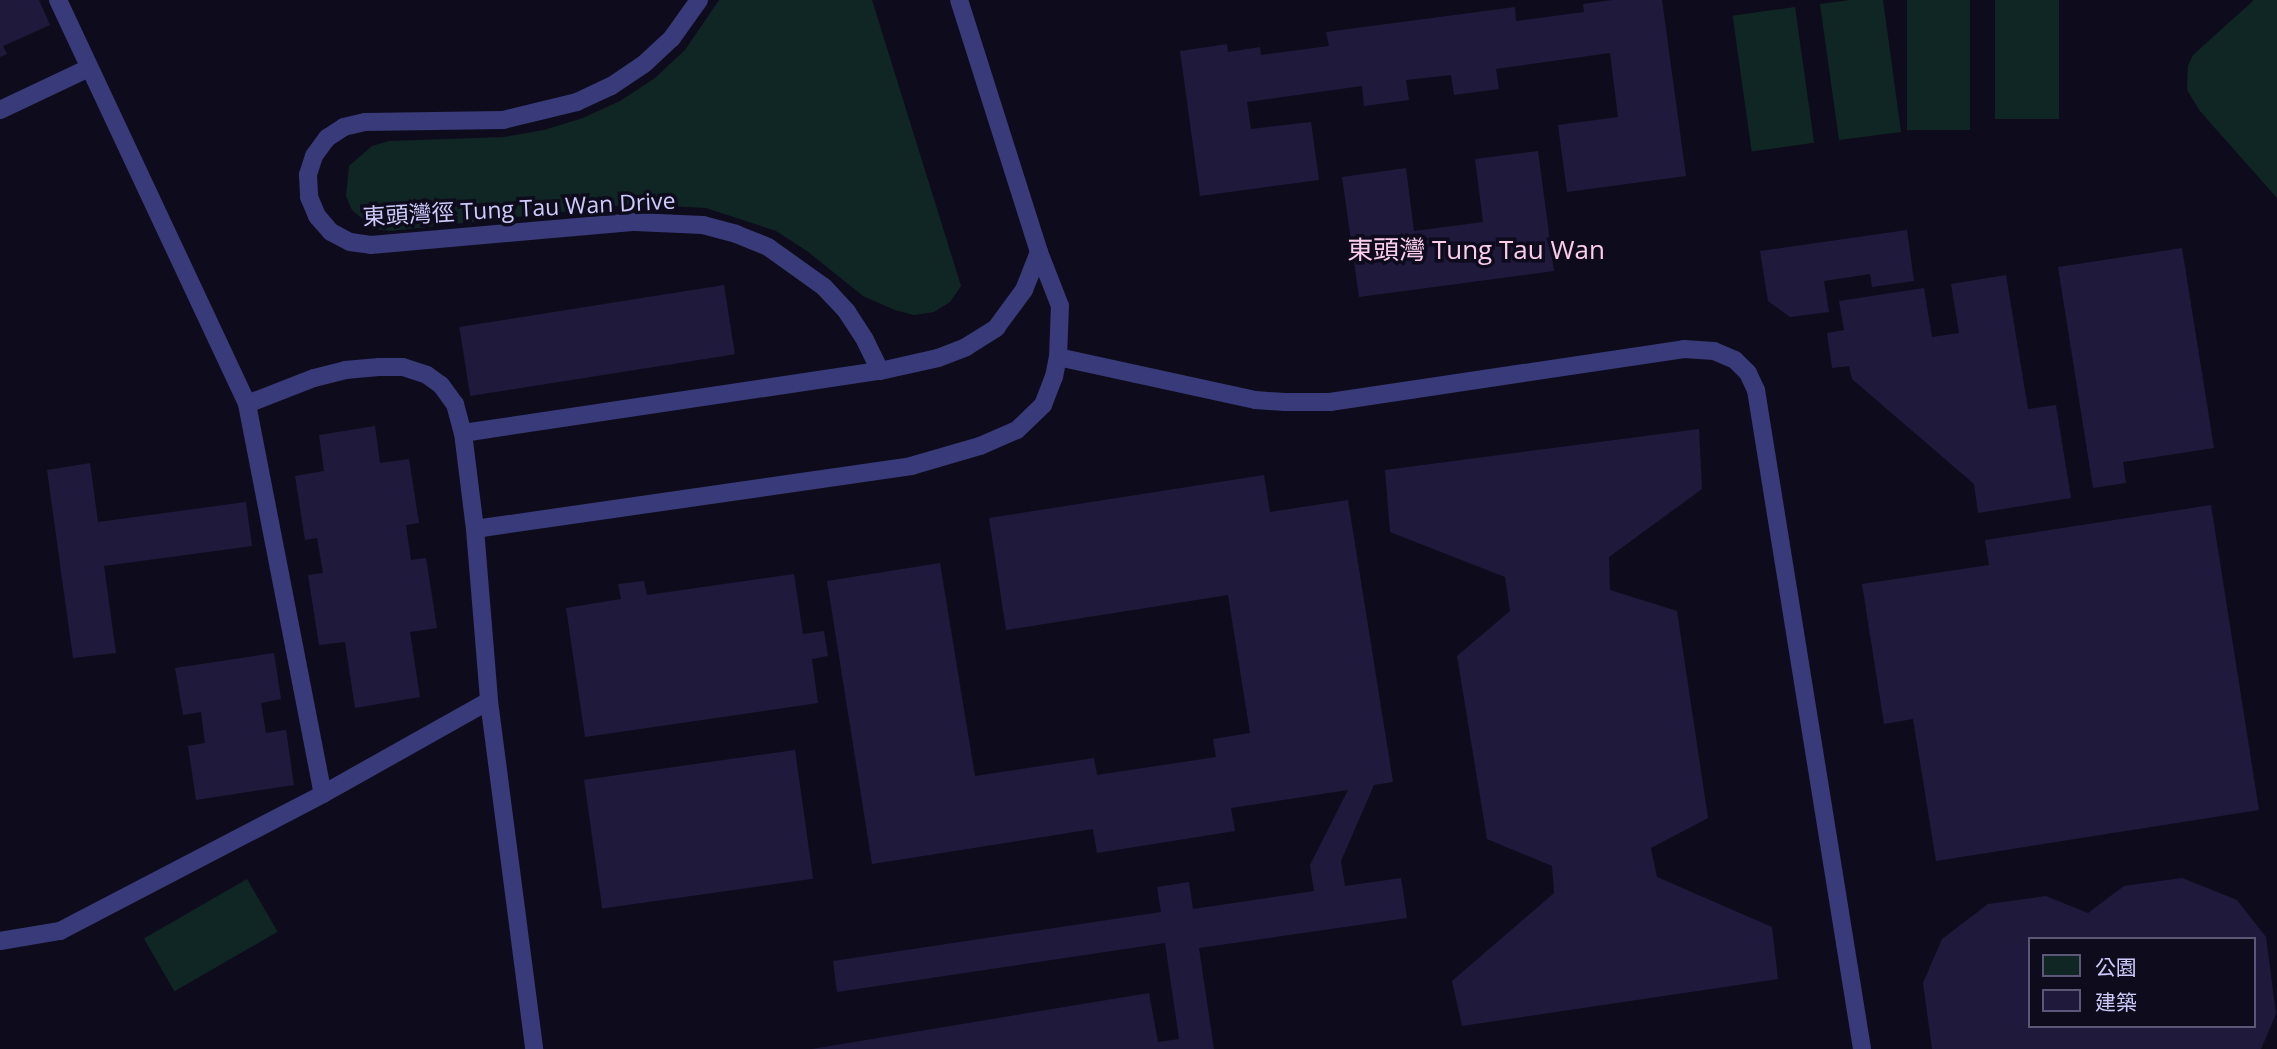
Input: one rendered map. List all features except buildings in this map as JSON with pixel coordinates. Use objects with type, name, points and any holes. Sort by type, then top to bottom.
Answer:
[{"type":"lane","points":[[58,0],[247,404],[323,794]]},
{"type":"lane","name":"東頭灣徑 Tung Tau Wan Drive","points":[[699,0],[672,38],[644,64],[611,86],[577,102],[503,120],[365,121],[344,127],[327,138],[314,156],[308,176],[309,197],[317,216],[331,232],[350,242],[371,245],[635,222],[703,225],[736,234],[768,247],[824,286],[853,321],[880,371]]},
{"type":"lane","points":[[475,529],[911,466],[980,446],[1017,430],[1043,405],[1054,377],[1058,357],[1060,306],[1039,252],[959,0]]},
{"type":"lane","points":[[0,110],[89,68]]},
{"type":"lane","points":[[463,433],[880,371],[938,358],[966,347],[996,328],[1024,290],[1039,252]]},
{"type":"lane","points":[[1058,357],[1255,400],[1285,402],[1330,402],[1684,349],[1714,351],[1735,360],[1748,373],[1756,390],[1862,1049]]},
{"type":"lane","points":[[247,404],[314,378],[345,370],[403,367],[427,375],[441,385],[455,404],[463,433],[475,529],[489,701],[534,1049]]},
{"type":"lane","points":[[0,941],[60,930],[323,794],[489,701]]},
{"type":"green space","points":[[719,0],[872,0],[961,286],[950,302],[934,312],[914,315],[895,310],[863,296],[807,251],[776,231],[706,208],[633,204],[391,231],[375,229],[352,210],[346,196],[349,166],[372,146],[389,141],[504,137],[544,130],[583,118],[620,101],[655,78],[685,50]]},
{"type":"green space","points":[[1883,0],[1901,132],[1839,140],[1820,4]]},
{"type":"green space","points":[[1907,0],[1970,0],[1970,130],[1907,130]]},
{"type":"green space","points":[[1995,0],[2059,0],[2059,119],[1995,119]]},
{"type":"green space","points":[[2254,0],[2277,0],[2277,198],[2200,111],[2187,90],[2188,66],[2193,55]]},
{"type":"green space","points":[[1795,7],[1814,143],[1752,151],[1733,16]]},
{"type":"green space","points":[[247,879],[278,932],[174,991],[144,938]]},
{"type":"district","name":"東頭灣 Tung Tau Wan","points":[[1476,250]]}]
